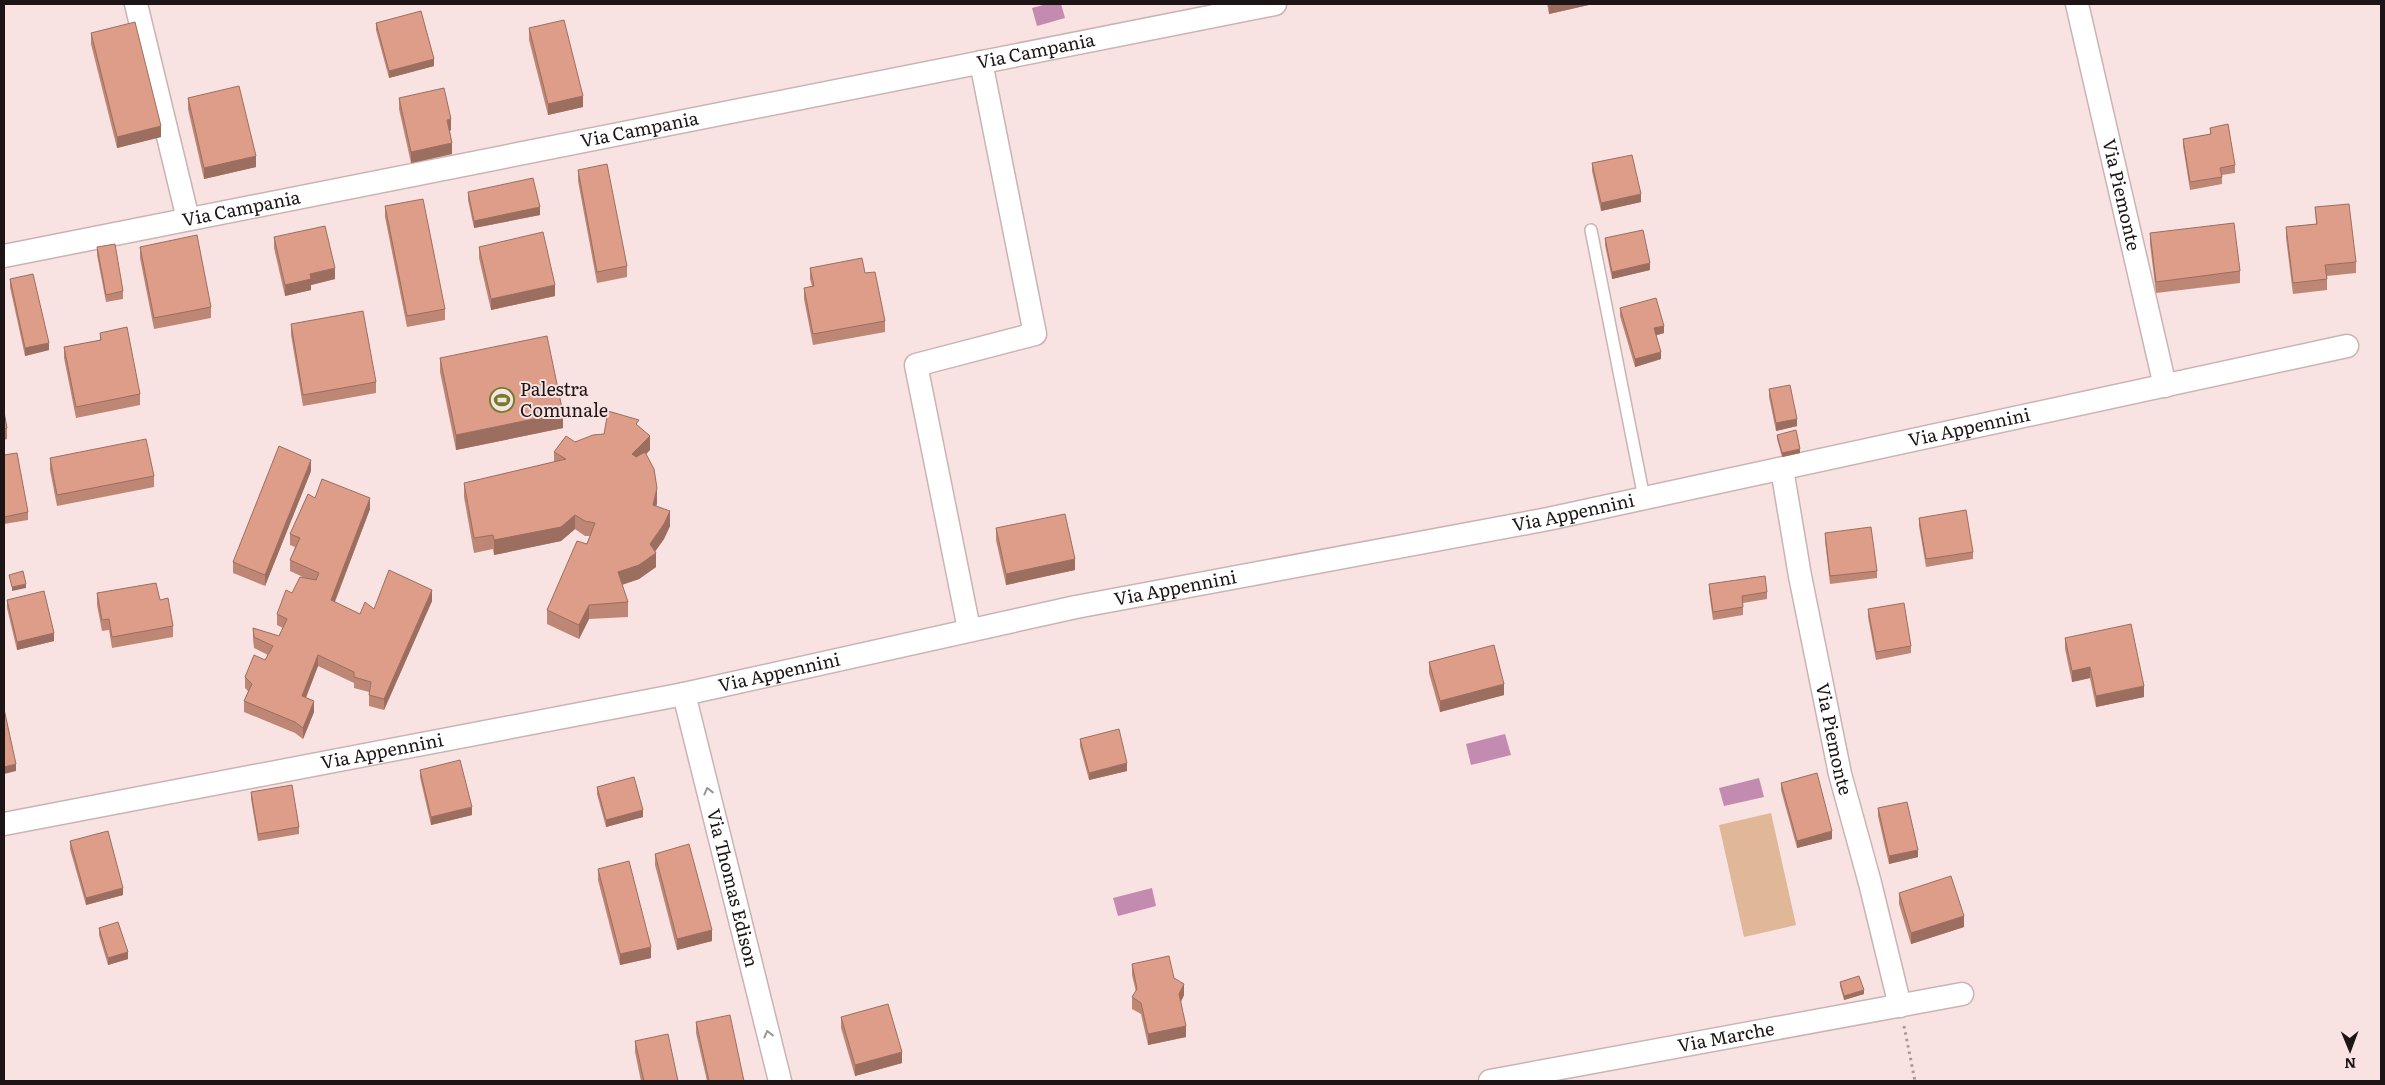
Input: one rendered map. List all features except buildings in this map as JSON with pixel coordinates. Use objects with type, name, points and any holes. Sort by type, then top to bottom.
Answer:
[{"type":"street","points":[[136,4],[188,219]]},
{"type":"street","name":"Via Campania","points":[[4,256],[1275,4]]},
{"type":"street","name":"Via Piemonte","points":[[2076,4],[2165,386]]},
{"type":"street","points":[[969,629],[916,365],[1036,334],[981,62]]},
{"type":"street","name":"Via Appennini","points":[[4,824],[684,694],[969,629],[1122,598],[1450,538],[1782,469],[2347,346]]},
{"type":"street","name":"Via Piemonte","points":[[1782,469],[1799,567],[1840,774],[1870,883],[1900,1006]]},
{"type":"street","name":"Via Thomas Edison","points":[[684,694],[780,1081]]},
{"type":"street","name":"Via Marche","points":[[1490,1081],[1962,994]]},
{"type":"lane","points":[[1591,230],[1644,498]]},
{"type":"path","points":[[1900,1006],[1915,1081]]},
{"type":"shaded area","points":[[1047,4],[1061,4],[1065,18],[1037,26],[1032,8]]},
{"type":"shaded area","points":[[1505,734],[1511,755],[1471,765],[1466,744]]},
{"type":"shaded area","points":[[1759,778],[1764,797],[1724,806],[1719,788]]},
{"type":"shaded area","points":[[1771,813],[1796,925],[1744,937],[1719,825]]},
{"type":"shaded area","points":[[1152,888],[1156,906],[1118,916],[1113,898]]},
{"type":"place","name":"Palestra Comunale","points":[[502,400]]}]
